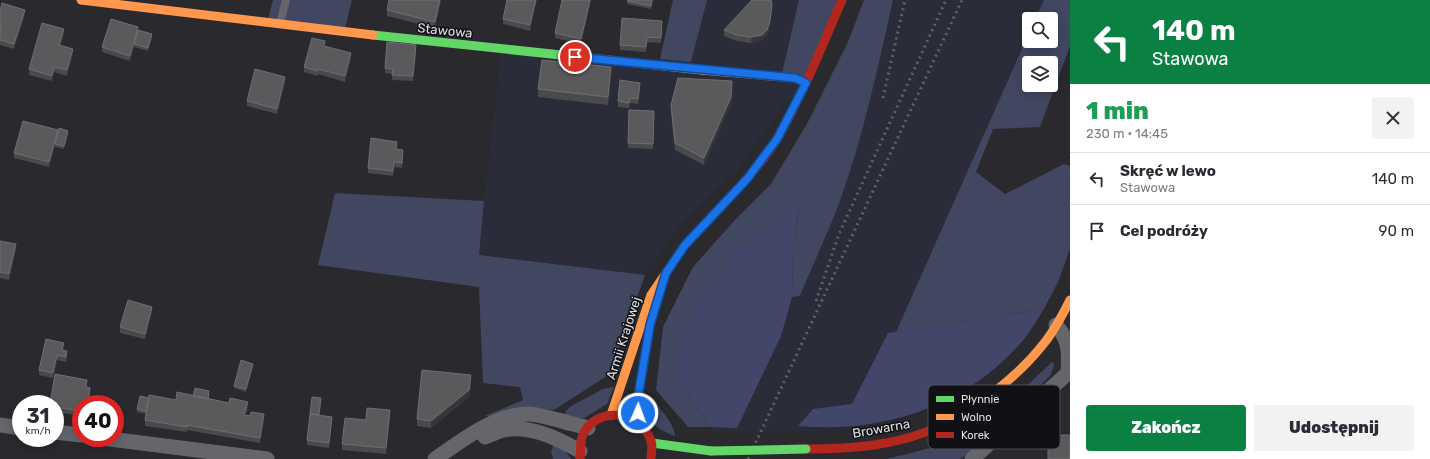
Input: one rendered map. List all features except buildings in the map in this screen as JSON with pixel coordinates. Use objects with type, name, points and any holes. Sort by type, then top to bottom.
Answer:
[{"type":"street","name":"Stawowa","points":[[81,0],[280,24],[642,64],[795,78],[806,83]]},
{"type":"street","name":"Armii Krajowej","points":[[611,415],[651,295],[685,245],[747,179],[777,139],[806,83],[842,0]]},
{"type":"street","name":"Armii Krajowej","points":[[639,422],[637,403],[646,347],[650,325],[666,273]]},
{"type":"street","name":"Browarna","points":[[1003,385],[1036,353],[1056,325],[1070,300]]},
{"type":"street","points":[[1055,385],[1068,373],[1069,354],[1068,342],[1064,333],[1056,325]]},
{"type":"street","points":[[436,459],[472,434],[516,415],[528,414],[544,416],[588,428]]},
{"type":"street","points":[[580,455],[581,439],[588,428],[598,419],[611,415],[624,415],[639,422],[649,435],[652,443],[651,459]]},
{"type":"street","points":[[0,425],[12,427]]},
{"type":"street","points":[[436,459],[500,431],[513,429],[551,435],[580,455]]},
{"type":"street","name":"Browarna","points":[[652,443],[711,451],[836,449],[900,440],[928,431]]},
{"type":"street","points":[[124,441],[267,459]]},
{"type":"street","points":[[972,459],[983,449]]},
{"type":"street","name":"Browarna","points":[[686,457],[711,451]]},
{"type":"lane","points":[[280,24],[286,0]]},
{"type":"shaded area","points":[[273,0],[352,0],[344,32],[267,23]]},
{"type":"shaded area","points":[[673,0],[707,0],[691,62],[660,59]]},
{"type":"shaded area","points":[[707,0],[799,0],[782,73],[691,62]]},
{"type":"shaded area","points":[[799,0],[842,0],[806,83],[782,73]]},
{"type":"shaded area","points":[[864,0],[893,0],[864,125],[841,198],[831,223],[800,296],[792,297],[793,249],[799,206],[675,377],[712,427],[688,427],[656,390],[663,327],[693,267],[734,221],[771,184],[808,122],[848,42]]},
{"type":"shaded area","points":[[876,0],[1044,0],[1038,12],[1022,12],[1022,48],[896,332],[858,413],[814,413],[806,431],[711,432],[724,402]]},
{"type":"shaded area","points":[[1044,0],[1070,0],[1070,46],[1058,78],[1058,56],[1022,56],[1022,92],[1053,92],[1040,127],[993,129],[976,172],[1005,194],[1064,164],[1070,166],[1070,248],[1059,280],[1044,309],[896,332],[1022,48],[1058,48],[1058,12],[1038,12]]},
{"type":"shaded area","points":[[501,49],[806,83],[780,111],[736,171],[679,226],[645,275],[479,255]]},
{"type":"shaded area","points":[[335,193],[484,201],[479,255],[645,275],[610,374],[554,410],[526,407],[498,416],[485,416],[523,400],[520,387],[483,383],[479,287],[318,265]]},
{"type":"shaded area","points":[[799,205],[793,249],[792,297],[781,336],[737,428],[712,427],[675,377],[686,322],[741,249]]},
{"type":"shaded area","points":[[1044,309],[1020,344],[998,366],[973,385],[928,385],[928,408],[890,420],[860,425],[829,427],[798,426],[813,409],[852,404],[888,333]]},
{"type":"shaded area","points":[[1053,361],[1054,367],[1050,376],[1041,385],[1028,385]]},
{"type":"shaded area","points":[[614,387],[607,404],[584,418],[578,419],[564,416],[566,411],[571,406],[603,389]]},
{"type":"shaded area","points":[[646,395],[669,420],[675,436],[660,429],[652,422],[648,411]]},
{"type":"shaded area","points":[[554,443],[565,450],[571,459],[553,459],[551,452]]},
{"type":"shaded area","points":[[928,449],[973,449],[960,459],[887,459]]},
{"type":"railway","points":[[883,98],[905,0]]},
{"type":"railway","points":[[816,301],[839,234],[946,0]]},
{"type":"railway","points":[[748,459],[962,0]]},
{"type":"traffic: fast","points":[[373,35],[702,70]]},
{"type":"traffic: fast","points":[[639,422],[637,403],[648,338]]},
{"type":"traffic: fast","points":[[652,443],[711,451]]},
{"type":"traffic: fast","points":[[711,451],[806,449]]},
{"type":"traffic: slow","points":[[81,0],[373,35]]},
{"type":"traffic: slow","points":[[702,70],[795,78],[806,83]]},
{"type":"traffic: slow","points":[[611,415],[651,295],[685,245],[724,204]]},
{"type":"traffic: slow","points":[[1002,385],[1020,370],[1041,347],[1070,300]]},
{"type":"traffic: jam","points":[[724,204],[760,164],[778,138],[804,87],[842,0]]},
{"type":"traffic: jam","points":[[580,459],[582,437],[588,427],[596,420],[606,416],[617,415],[638,423],[646,431],[652,443],[651,459]]},
{"type":"traffic: jam","points":[[806,449],[874,445],[908,438],[928,431]]},
{"type":"route","points":[[575,57],[795,78],[806,83],[777,139],[747,179],[685,245],[666,273],[650,325],[637,403],[638,413]]}]
